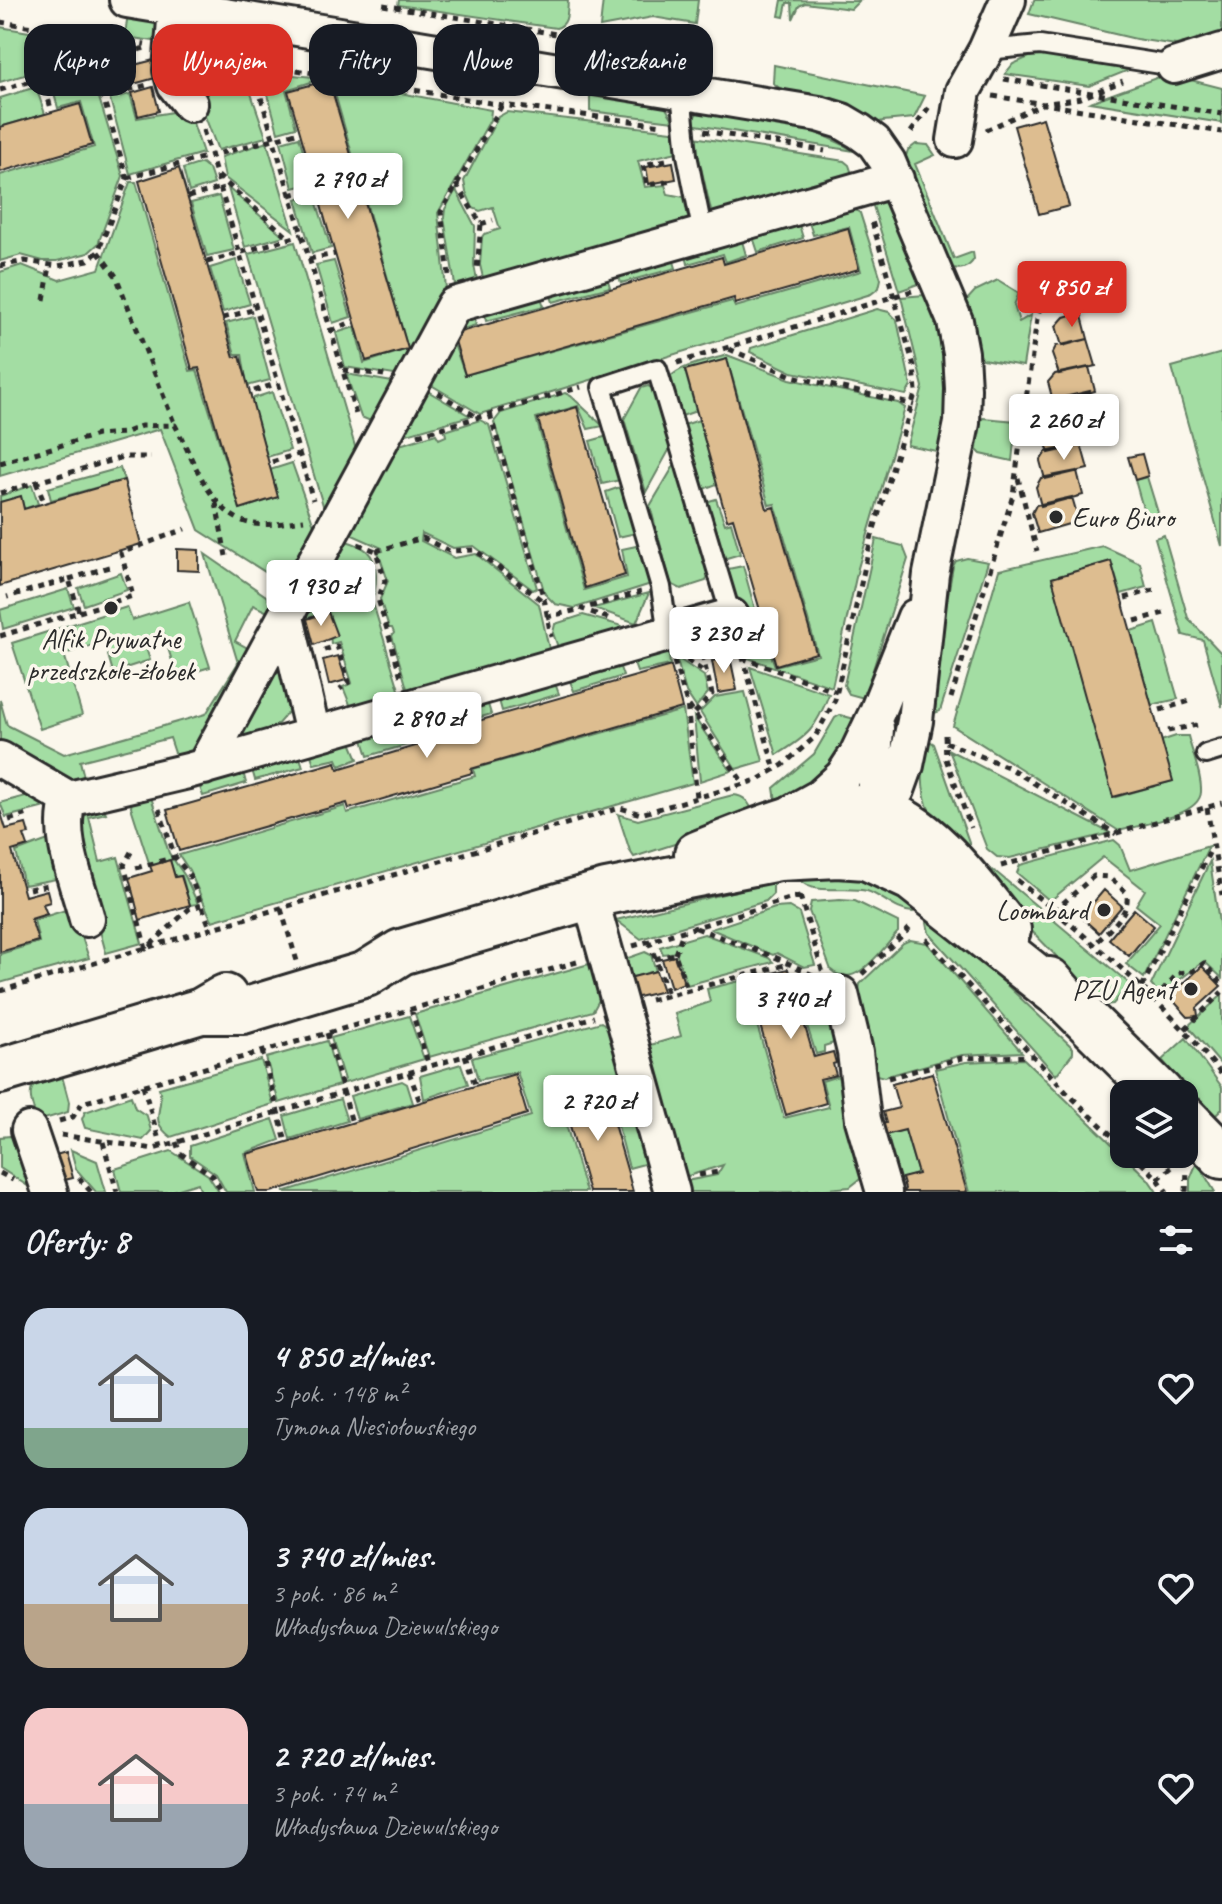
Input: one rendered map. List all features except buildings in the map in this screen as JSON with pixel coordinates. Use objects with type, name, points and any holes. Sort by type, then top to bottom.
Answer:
[{"type":"street","points":[[127,0],[555,70]]},
{"type":"street","points":[[955,140],[974,72],[1008,0]]},
{"type":"street","points":[[176,8],[176,24]]},
{"type":"street","points":[[1174,66],[1222,51]]},
{"type":"street","points":[[711,96],[819,114],[842,121],[874,142],[896,179],[955,321],[961,353],[962,423],[931,574],[877,712],[856,756],[843,776],[774,841]]},
{"type":"street","points":[[204,767],[286,617],[327,525],[469,301],[896,179]]},
{"type":"street","points":[[931,574],[930,726],[915,777],[923,815],[952,890]]},
{"type":"street","points":[[0,759],[69,799],[204,767],[731,616]]},
{"type":"street","points":[[286,617],[313,734]]},
{"type":"street","points":[[877,712],[874,778],[880,811]]},
{"type":"street","points":[[880,811],[897,790],[906,765],[930,726]]},
{"type":"street","points":[[69,799],[65,831],[87,919]]},
{"type":"street","points":[[0,1071],[201,1011],[243,1011],[366,974],[401,952],[774,841],[828,811],[859,808],[880,811],[923,835],[952,890],[1147,1080]]},
{"type":"street","points":[[774,841],[838,855],[866,857],[911,878],[952,890]]},
{"type":"street","points":[[598,894],[606,954],[672,1192]]},
{"type":"street","points":[[825,990],[855,1052],[863,1120],[884,1192]]},
{"type":"street","points":[[29,1130],[50,1192]]},
{"type":"street","points":[[1198,1131],[1222,1156]]},
{"type":"lane","points":[[974,72],[1040,45],[1174,66]]},
{"type":"lane","points":[[681,96],[687,155],[703,234]]},
{"type":"lane","points":[[673,632],[602,387],[657,369],[731,616]]},
{"type":"path","points":[[388,3],[555,33]]},
{"type":"path","points":[[0,22],[24,26]]},
{"type":"path","points":[[136,43],[153,45],[136,50]]},
{"type":"path","points":[[955,140],[1043,104],[1095,93],[1128,79],[1174,66]]},
{"type":"path","points":[[0,991],[620,808],[641,814],[744,784],[775,770],[815,737],[826,722],[837,692],[871,539],[914,405],[916,379],[855,166],[844,155],[684,128],[502,105],[293,70]]},
{"type":"path","points":[[974,72],[1043,104],[1222,132]]},
{"type":"path","points":[[911,132],[942,88],[974,72],[1222,114]]},
{"type":"path","points":[[0,90],[24,83]]},
{"type":"path","points":[[47,96],[52,112]]},
{"type":"path","points":[[0,266],[25,261],[50,266],[88,260],[98,252],[127,178],[105,96]]},
{"type":"path","points":[[187,96],[205,134],[312,499],[327,525]]},
{"type":"path","points":[[261,96],[331,331],[375,453],[439,429],[576,388],[602,387]]},
{"type":"path","points":[[469,301],[441,212],[502,105]]},
{"type":"path","points":[[127,178],[300,132]]},
{"type":"path","points":[[687,155],[643,165],[647,185],[691,178]]},
{"type":"path","points":[[217,175],[290,239]]},
{"type":"path","points":[[456,184],[481,224],[477,266],[469,301]]},
{"type":"path","points":[[188,197],[221,188]]},
{"type":"path","points":[[290,195],[316,188]]},
{"type":"path","points":[[481,224],[493,220]]},
{"type":"path","points":[[207,262],[302,235]]},
{"type":"path","points":[[98,252],[116,276],[175,425],[216,502],[229,515],[253,524],[327,525],[376,551],[423,538],[449,551],[475,550],[545,603]]},
{"type":"path","points":[[309,259],[335,254]]},
{"type":"path","points":[[44,300],[50,266]]},
{"type":"path","points":[[949,704],[1013,495],[1037,319],[1048,275]]},
{"type":"path","points":[[657,369],[895,298],[938,282]]},
{"type":"path","points":[[223,318],[256,309]]},
{"type":"path","points":[[331,331],[354,321]]},
{"type":"path","points":[[728,349],[792,376],[914,405]]},
{"type":"path","points":[[254,391],[278,383]]},
{"type":"path","points":[[490,414],[545,603],[557,666]]},
{"type":"path","points":[[0,463],[97,435],[124,433],[155,424],[175,425]]},
{"type":"path","points":[[439,429],[441,436]]},
{"type":"path","points":[[272,462],[299,454]]},
{"type":"path","points":[[0,493],[123,457],[151,457]]},
{"type":"path","points":[[1017,473],[1037,551]]},
{"type":"path","points":[[36,482],[44,502]]},
{"type":"path","points":[[216,502],[226,556]]},
{"type":"path","points":[[0,636],[133,596],[121,553],[185,529]]},
{"type":"path","points":[[376,551],[385,581],[378,599],[411,708]]},
{"type":"path","points":[[7,597],[109,567]]},
{"type":"path","points":[[69,579],[79,612]]},
{"type":"path","points":[[546,617],[661,587]]},
{"type":"path","points":[[1125,598],[1157,589]]},
{"type":"path","points":[[582,609],[673,632],[712,694],[695,713]]},
{"type":"path","points":[[1135,621],[1164,613]]},
{"type":"path","points":[[731,616],[775,770]]},
{"type":"path","points":[[673,632],[687,702],[697,797]]},
{"type":"path","points":[[742,658],[837,692]]},
{"type":"path","points":[[1160,710],[1190,701]]},
{"type":"path","points":[[687,702],[744,784]]},
{"type":"path","points":[[1168,731],[1197,725]]},
{"type":"path","points":[[930,726],[946,742],[1008,767],[1117,835]]},
{"type":"path","points":[[946,742],[946,759],[974,833]]},
{"type":"path","points":[[150,781],[175,857],[190,876],[211,930]]},
{"type":"path","points":[[805,972],[825,990],[952,890],[1222,803]]},
{"type":"path","points":[[1207,808],[1222,895]]},
{"type":"path","points":[[1142,987],[1213,845]]},
{"type":"path","points":[[131,852],[124,865],[146,949]]},
{"type":"path","points":[[136,868],[175,857]]},
{"type":"path","points":[[1054,911],[1094,876],[1109,877],[1118,884],[1126,892],[1128,904],[1094,945]]},
{"type":"path","points":[[952,890],[1054,911],[1142,987],[1185,1029],[1222,1075]]},
{"type":"path","points":[[952,890],[1033,1056],[1110,1134]]},
{"type":"path","points":[[29,1130],[73,1117],[82,1103],[810,894]]},
{"type":"path","points":[[696,928],[825,981],[800,896]]},
{"type":"path","points":[[146,949],[189,909],[201,905]]},
{"type":"path","points":[[683,932],[675,954],[687,989]]},
{"type":"path","points":[[649,941],[668,994]]},
{"type":"path","points":[[655,959],[675,954]]},
{"type":"path","points":[[1155,1000],[1178,973],[1193,971],[1204,963],[1222,984]]},
{"type":"path","points":[[29,1130],[154,1149],[668,994],[789,964]]},
{"type":"path","points":[[1185,1029],[1222,992]]},
{"type":"path","points":[[411,1009],[429,1066]]},
{"type":"path","points":[[327,1033],[352,1123]]},
{"type":"path","points":[[262,1051],[286,1142]]},
{"type":"path","points":[[465,1055],[475,1085]]},
{"type":"path","points":[[860,1086],[962,1058],[1033,1056]]},
{"type":"path","points":[[409,1072],[420,1102]]},
{"type":"path","points":[[143,1085],[161,1147]]},
{"type":"path","points":[[103,1142],[117,1192]]},
{"type":"path","points":[[176,1142],[180,1153],[213,1176],[222,1192]]},
{"type":"path","points":[[1147,1168],[1167,1192]]},
{"type":"green space","points":[[399,0],[568,0],[565,21],[555,24],[555,28],[398,5]]},
{"type":"green space","points":[[603,0],[698,0],[695,24],[653,17],[600,24]]},
{"type":"green space","points":[[782,0],[860,0],[851,9],[805,3],[799,6],[793,19],[792,3],[787,3],[784,17],[779,16]]},
{"type":"green space","points":[[1034,0],[1222,0],[1222,36],[1176,45],[1136,39],[1029,14]]},
{"type":"green space","points":[[130,17],[152,20],[156,24],[152,24],[152,41],[136,39],[136,24],[127,24]]},
{"type":"green space","points":[[0,27],[24,31],[24,75],[0,82]]},
{"type":"green space","points":[[1036,54],[1053,54],[1134,68],[1089,86],[1005,74],[1013,64]]},
{"type":"green space","points":[[774,65],[925,96],[914,118],[874,124],[794,99],[773,83]]},
{"type":"green space","points":[[1167,74],[1222,88],[1222,123],[1090,102]]},
{"type":"green space","points":[[293,75],[309,77],[309,83],[293,88]]},
{"type":"green space","points":[[24,91],[24,96],[39,96],[45,114],[0,127],[0,98]]},
{"type":"green space","points":[[55,96],[98,96],[123,176],[98,244],[88,253],[57,261],[21,255],[0,261],[0,175],[94,147],[81,102],[58,108]]},
{"type":"green space","points":[[109,96],[131,96],[137,118],[178,111],[192,120],[203,153],[130,174]]},
{"type":"green space","points":[[197,96],[252,96],[266,137],[218,150]]},
{"type":"green space","points":[[268,96],[288,96],[296,127],[278,132]]},
{"type":"green space","points":[[336,96],[416,96],[491,110],[490,120],[438,213],[447,298],[400,376],[345,367],[336,333],[355,327],[364,363],[408,349]]},
{"type":"green space","points":[[590,96],[608,96],[664,105],[674,121],[590,111]]},
{"type":"green space","points":[[699,110],[799,128],[854,151],[690,124]]},
{"type":"green space","points":[[507,112],[672,131],[677,135],[677,152],[638,161],[645,187],[665,185],[668,194],[684,197],[689,222],[484,282],[480,265],[482,237],[500,229],[493,207],[480,211],[473,208],[464,181],[498,117]]},
{"type":"green space","points":[[299,137],[313,183],[293,188],[281,142]]},
{"type":"green space","points":[[694,137],[844,161],[849,165],[855,183],[712,215]]},
{"type":"green space","points":[[267,142],[293,230],[225,178],[221,158]]},
{"type":"green space","points":[[916,144],[928,145],[935,155],[915,164],[954,259],[973,252],[974,259],[964,268],[950,267],[905,159],[908,150]]},
{"type":"green space","points":[[202,163],[209,169],[214,184],[189,192],[183,169]]},
{"type":"green space","points":[[130,182],[136,182],[190,371],[197,370],[240,509],[278,497],[270,470],[292,463],[315,528],[284,584],[199,530],[160,429],[0,476],[0,272],[22,265],[59,280],[99,269]]},
{"type":"green space","points":[[228,188],[284,236],[245,247]]},
{"type":"green space","points":[[456,190],[475,226],[474,265],[478,285],[456,291],[444,218],[445,209]]},
{"type":"green space","points":[[314,194],[331,248],[312,253],[296,199]]},
{"type":"green space","points":[[219,196],[234,250],[207,256],[191,203]]},
{"type":"green space","points":[[880,197],[889,201],[921,283],[899,291],[873,206],[874,200]]},
{"type":"green space","points":[[851,207],[860,213],[881,279],[879,288],[871,294],[480,414],[433,386],[429,380],[455,315],[472,312],[476,325],[450,333],[465,375],[732,301],[735,307],[861,271],[849,227],[813,235],[807,216]]},
{"type":"green space","points":[[797,218],[803,238],[758,252],[751,231]]},
{"type":"green space","points":[[740,234],[746,255],[726,262],[723,254],[688,264],[685,251]]},
{"type":"green space","points":[[295,242],[359,460],[325,512],[248,254]]},
{"type":"green space","points":[[672,255],[676,268],[621,283],[617,270]]},
{"type":"green space","points":[[236,260],[250,304],[223,312],[210,268]]},
{"type":"green space","points":[[334,261],[351,317],[333,323],[316,265]]},
{"type":"green space","points":[[606,273],[610,287],[553,302],[549,290]]},
{"type":"green space","points":[[998,280],[1019,293],[1014,305],[1019,322],[1031,315],[1023,366],[983,359],[974,348],[965,302],[975,291]]},
{"type":"green space","points":[[539,293],[544,306],[486,321],[483,309]]},
{"type":"green space","points":[[925,295],[941,336],[947,378],[945,430],[936,451],[907,445],[923,387],[901,297]]},
{"type":"green space","points":[[877,309],[889,312],[897,320],[911,386],[906,395],[792,372],[750,352],[751,348]]},
{"type":"green space","points":[[253,316],[270,380],[247,386],[242,354],[235,354],[226,323]]},
{"type":"green space","points":[[1222,353],[1222,546],[1172,367]]},
{"type":"green space","points":[[727,355],[790,379],[898,403],[905,408],[858,568],[832,687],[748,658],[742,638],[763,632],[775,666],[818,655],[775,504],[769,505],[727,359],[685,371],[696,411],[679,417],[669,378],[688,366]]},
{"type":"green space","points":[[346,374],[398,383],[373,422],[361,417]]},
{"type":"green space","points":[[419,386],[470,416],[390,439]]},
{"type":"green space","points":[[648,386],[654,389],[672,445],[646,492],[624,419],[641,388]]},
{"type":"green space","points":[[272,392],[290,450],[267,457],[251,399]]},
{"type":"green space","points":[[565,393],[603,426],[588,429],[578,406],[536,418],[584,590],[627,577],[622,549],[641,545],[651,584],[575,608],[555,604],[545,594],[494,422],[501,413]]},
{"type":"green space","points":[[983,418],[1016,421],[1012,461],[981,454],[977,450],[979,424]]},
{"type":"green space","points":[[480,420],[489,425],[537,588],[533,590],[474,546],[453,548],[422,533],[421,541],[454,558],[476,554],[539,604],[550,653],[408,692],[392,636],[394,633],[389,628],[380,599],[388,581],[378,552],[383,551],[382,548],[348,533],[386,449],[436,434],[439,439],[446,436],[445,431]]},
{"type":"green space","points":[[699,420],[717,484],[701,490],[681,426]]},
{"type":"green space","points":[[608,436],[620,480],[602,484],[590,441]]},
{"type":"green space","points":[[675,464],[709,574],[706,581],[681,589],[671,584],[650,506]]},
{"type":"green space","points":[[120,468],[124,480],[51,500],[48,488]]},
{"type":"green space","points":[[1147,477],[1159,516],[1146,519],[1135,480]]},
{"type":"green space","points":[[32,485],[38,504],[24,509],[21,497],[0,502],[0,496]]},
{"type":"green space","points":[[623,486],[636,533],[618,537],[606,492]]},
{"type":"green space","points":[[716,499],[725,524],[731,522],[740,554],[720,560],[702,503]]},
{"type":"green space","points":[[1164,535],[1188,618],[1222,654],[1222,707],[1203,640],[1183,635],[1155,538]]},
{"type":"green space","points":[[876,539],[903,546],[908,559],[864,698],[849,694],[844,685]]},
{"type":"green space","points":[[343,540],[365,549],[374,561],[376,582],[372,600],[400,693],[353,712],[343,687],[352,683],[339,642],[331,644],[328,612],[298,621]]},
{"type":"green space","points":[[1103,546],[1140,563],[1146,587],[1121,594],[1111,561],[1052,578],[1116,797],[1172,781],[1161,741],[1176,736],[1188,736],[1201,785],[1198,800],[1191,807],[1167,818],[1119,831],[953,726],[999,570]]},
{"type":"green space","points":[[205,554],[266,596],[272,606],[272,614],[253,605],[235,641],[253,651],[199,755],[177,759],[170,738],[80,761],[85,781],[79,782],[0,749],[0,700],[7,725],[64,754],[206,714],[238,663]]},
{"type":"green space","points":[[967,558],[988,562],[940,711],[927,716],[953,566],[956,561]]},
{"type":"green space","points":[[743,566],[758,620],[739,626],[723,570]]},
{"type":"green space","points":[[121,573],[127,590],[84,605],[78,588]]},
{"type":"green space","points":[[68,589],[74,607],[3,629],[0,610]]},
{"type":"green space","points":[[649,593],[636,623],[594,608]]},
{"type":"green space","points":[[189,602],[210,667],[177,677],[163,632],[143,639],[150,660],[113,672],[104,642],[64,654],[82,715],[40,729],[12,643],[127,607],[132,620]]},
{"type":"green space","points":[[583,615],[622,626],[625,630],[560,653],[553,633],[555,624]]},
{"type":"green space","points":[[1156,623],[1178,699],[1151,705],[1131,631]]},
{"type":"green space","points":[[660,647],[669,653],[670,665],[637,672],[633,661]]},
{"type":"green space","points":[[277,654],[295,704],[270,733],[231,748]]},
{"type":"green space","points":[[676,657],[704,676],[708,693],[696,707],[686,692]]},
{"type":"green space","points":[[617,659],[623,676],[574,691],[567,674]]},
{"type":"green space","points":[[750,667],[829,694],[810,730],[777,755]]},
{"type":"green space","points":[[553,678],[559,694],[502,711],[497,693]]},
{"type":"green space","points":[[745,692],[763,761],[736,769],[700,712],[715,697]]},
{"type":"green space","points":[[486,698],[491,714],[455,725],[456,732],[425,738],[419,717]]},
{"type":"green space","points":[[683,710],[693,783],[212,921],[179,855],[345,806],[347,813],[475,776],[473,769]]},
{"type":"green space","points":[[840,715],[858,720],[842,757],[778,814],[774,788],[814,754],[835,718]]},
{"type":"green space","points":[[694,717],[731,771],[700,781]]},
{"type":"green space","points":[[407,721],[413,743],[368,756],[361,733]]},
{"type":"green space","points":[[348,735],[358,759],[340,766],[337,759],[314,764],[309,749]]},
{"type":"green space","points":[[924,737],[934,744],[969,842],[969,851],[935,820],[926,801]]},
{"type":"green space","points":[[949,750],[1111,833],[1010,858],[997,857],[987,849]]},
{"type":"green space","points":[[298,751],[303,767],[255,780],[251,766]]},
{"type":"green space","points":[[242,768],[246,783],[203,796],[198,781]]},
{"type":"green space","points":[[40,792],[45,807],[6,817],[0,803]]},
{"type":"green space","points":[[150,794],[169,853],[185,876],[198,904],[190,905],[182,876],[175,877],[170,860],[150,866],[131,807],[132,800]]},
{"type":"green space","points":[[733,795],[745,800],[756,818],[634,857],[630,851],[618,814],[638,820]]},
{"type":"green space","points":[[104,809],[106,813],[89,817],[100,862],[118,857],[142,943],[106,953],[72,828],[79,817]]},
{"type":"green space","points":[[56,837],[67,877],[24,885],[16,852]]},
{"type":"green space","points":[[1114,840],[1120,845],[1130,870],[1209,846],[1144,978],[1126,964],[1160,924],[1136,905],[1145,890],[1103,857],[1050,901],[1017,873],[1020,865]]},
{"type":"green space","points":[[1210,861],[1222,943],[1222,978],[1204,961],[1160,995],[1151,985]]},
{"type":"green space","points":[[985,867],[996,872],[1130,984],[1113,1004],[1104,1005],[974,872]]},
{"type":"green space","points":[[851,871],[919,904],[913,912],[907,911],[867,891],[808,886],[796,874]]},
{"type":"green space","points":[[773,882],[773,894],[766,901],[641,939],[616,920]]},
{"type":"green space","points":[[855,901],[898,922],[898,932],[877,957],[849,976],[831,970],[809,911],[811,902]]},
{"type":"green space","points":[[789,907],[799,913],[815,965],[804,967],[777,953],[773,955],[711,929],[775,908]]},
{"type":"green space","points":[[72,908],[89,958],[0,983],[0,954],[39,942],[34,920]]},
{"type":"green space","points":[[935,917],[1073,1048],[1073,1053],[1056,1075],[929,933],[927,923]]},
{"type":"green space","points":[[704,934],[773,962],[687,985],[676,952],[663,954],[660,947]]},
{"type":"green space","points":[[910,940],[927,943],[1022,1052],[962,1055],[884,1077],[873,1074],[856,1010],[860,984]]},
{"type":"green space","points":[[645,952],[651,955],[656,971],[625,979],[621,966],[625,959]]},
{"type":"green space","points":[[596,962],[604,991],[593,1011],[429,1057],[415,1014]]},
{"type":"green space","points":[[744,980],[784,1118],[829,1107],[822,1081],[838,1076],[864,1176],[850,1187],[793,1192],[677,1192],[681,1182],[717,1175],[723,1165],[675,1180],[637,1049],[681,1036],[675,1014],[710,1002],[707,989]]},
{"type":"green space","points":[[1222,995],[1222,1066],[1188,1026]]},
{"type":"green space","points":[[829,1007],[840,1041],[824,1046],[824,1052],[816,1054],[804,1016]]},
{"type":"green space","points":[[409,1016],[424,1059],[345,1083],[331,1038]]},
{"type":"green space","points":[[601,1022],[616,1032],[638,1102],[613,1110],[605,1086],[558,1098],[586,1192],[283,1192],[531,1116],[517,1072],[478,1080],[472,1058]]},
{"type":"green space","points":[[1186,1038],[1222,1087],[1222,1109],[1213,1118],[1198,1101],[1198,1080],[1180,1080],[1162,1060]]},
{"type":"green space","points":[[327,1041],[339,1085],[279,1103],[266,1058]]},
{"type":"green space","points":[[1024,1059],[1110,1142],[1110,1168],[1137,1168],[1157,1192],[969,1192],[935,1069],[966,1062]]},
{"type":"green space","points":[[261,1060],[273,1104],[171,1137],[164,1130],[158,1119],[159,1088]]},
{"type":"green space","points":[[461,1064],[468,1084],[424,1099],[420,1076]]},
{"type":"green space","points":[[62,1076],[69,1102],[68,1112],[41,1120],[36,1117],[31,1098],[33,1087]]},
{"type":"green space","points":[[402,1081],[407,1084],[413,1103],[357,1119],[350,1096]]},
{"type":"green space","points":[[131,1096],[135,1108],[147,1116],[151,1131],[143,1140],[85,1128],[82,1119],[85,1112]]},
{"type":"green space","points":[[340,1099],[347,1121],[290,1139],[284,1116]]},
{"type":"green space","points":[[643,1115],[655,1161],[629,1168],[617,1122]]},
{"type":"green space","points":[[273,1119],[280,1140],[245,1153],[255,1192],[226,1192],[216,1174],[190,1156],[190,1146]]},
{"type":"green space","points":[[905,1130],[918,1174],[895,1181],[881,1149],[885,1135]]},
{"type":"green space","points":[[0,1137],[16,1137],[37,1192],[0,1168]]},
{"type":"green space","points":[[71,1150],[97,1161],[106,1192],[96,1192],[76,1169]]},
{"type":"green space","points":[[171,1151],[208,1175],[219,1192],[201,1192],[198,1183],[169,1192],[121,1192],[115,1169]]},
{"type":"green space","points":[[1198,1164],[1215,1192],[1190,1192],[1190,1179]]},
{"type":"place","name":"Euro Biuro","points":[[1056,517]]},
{"type":"place","name":"Alfik Prywatne przedszkole-żłobek","points":[[111,608]]},
{"type":"place","name":"Loombard","points":[[1104,910]]},
{"type":"place","name":"PZU Agent","points":[[1191,989]]}]
